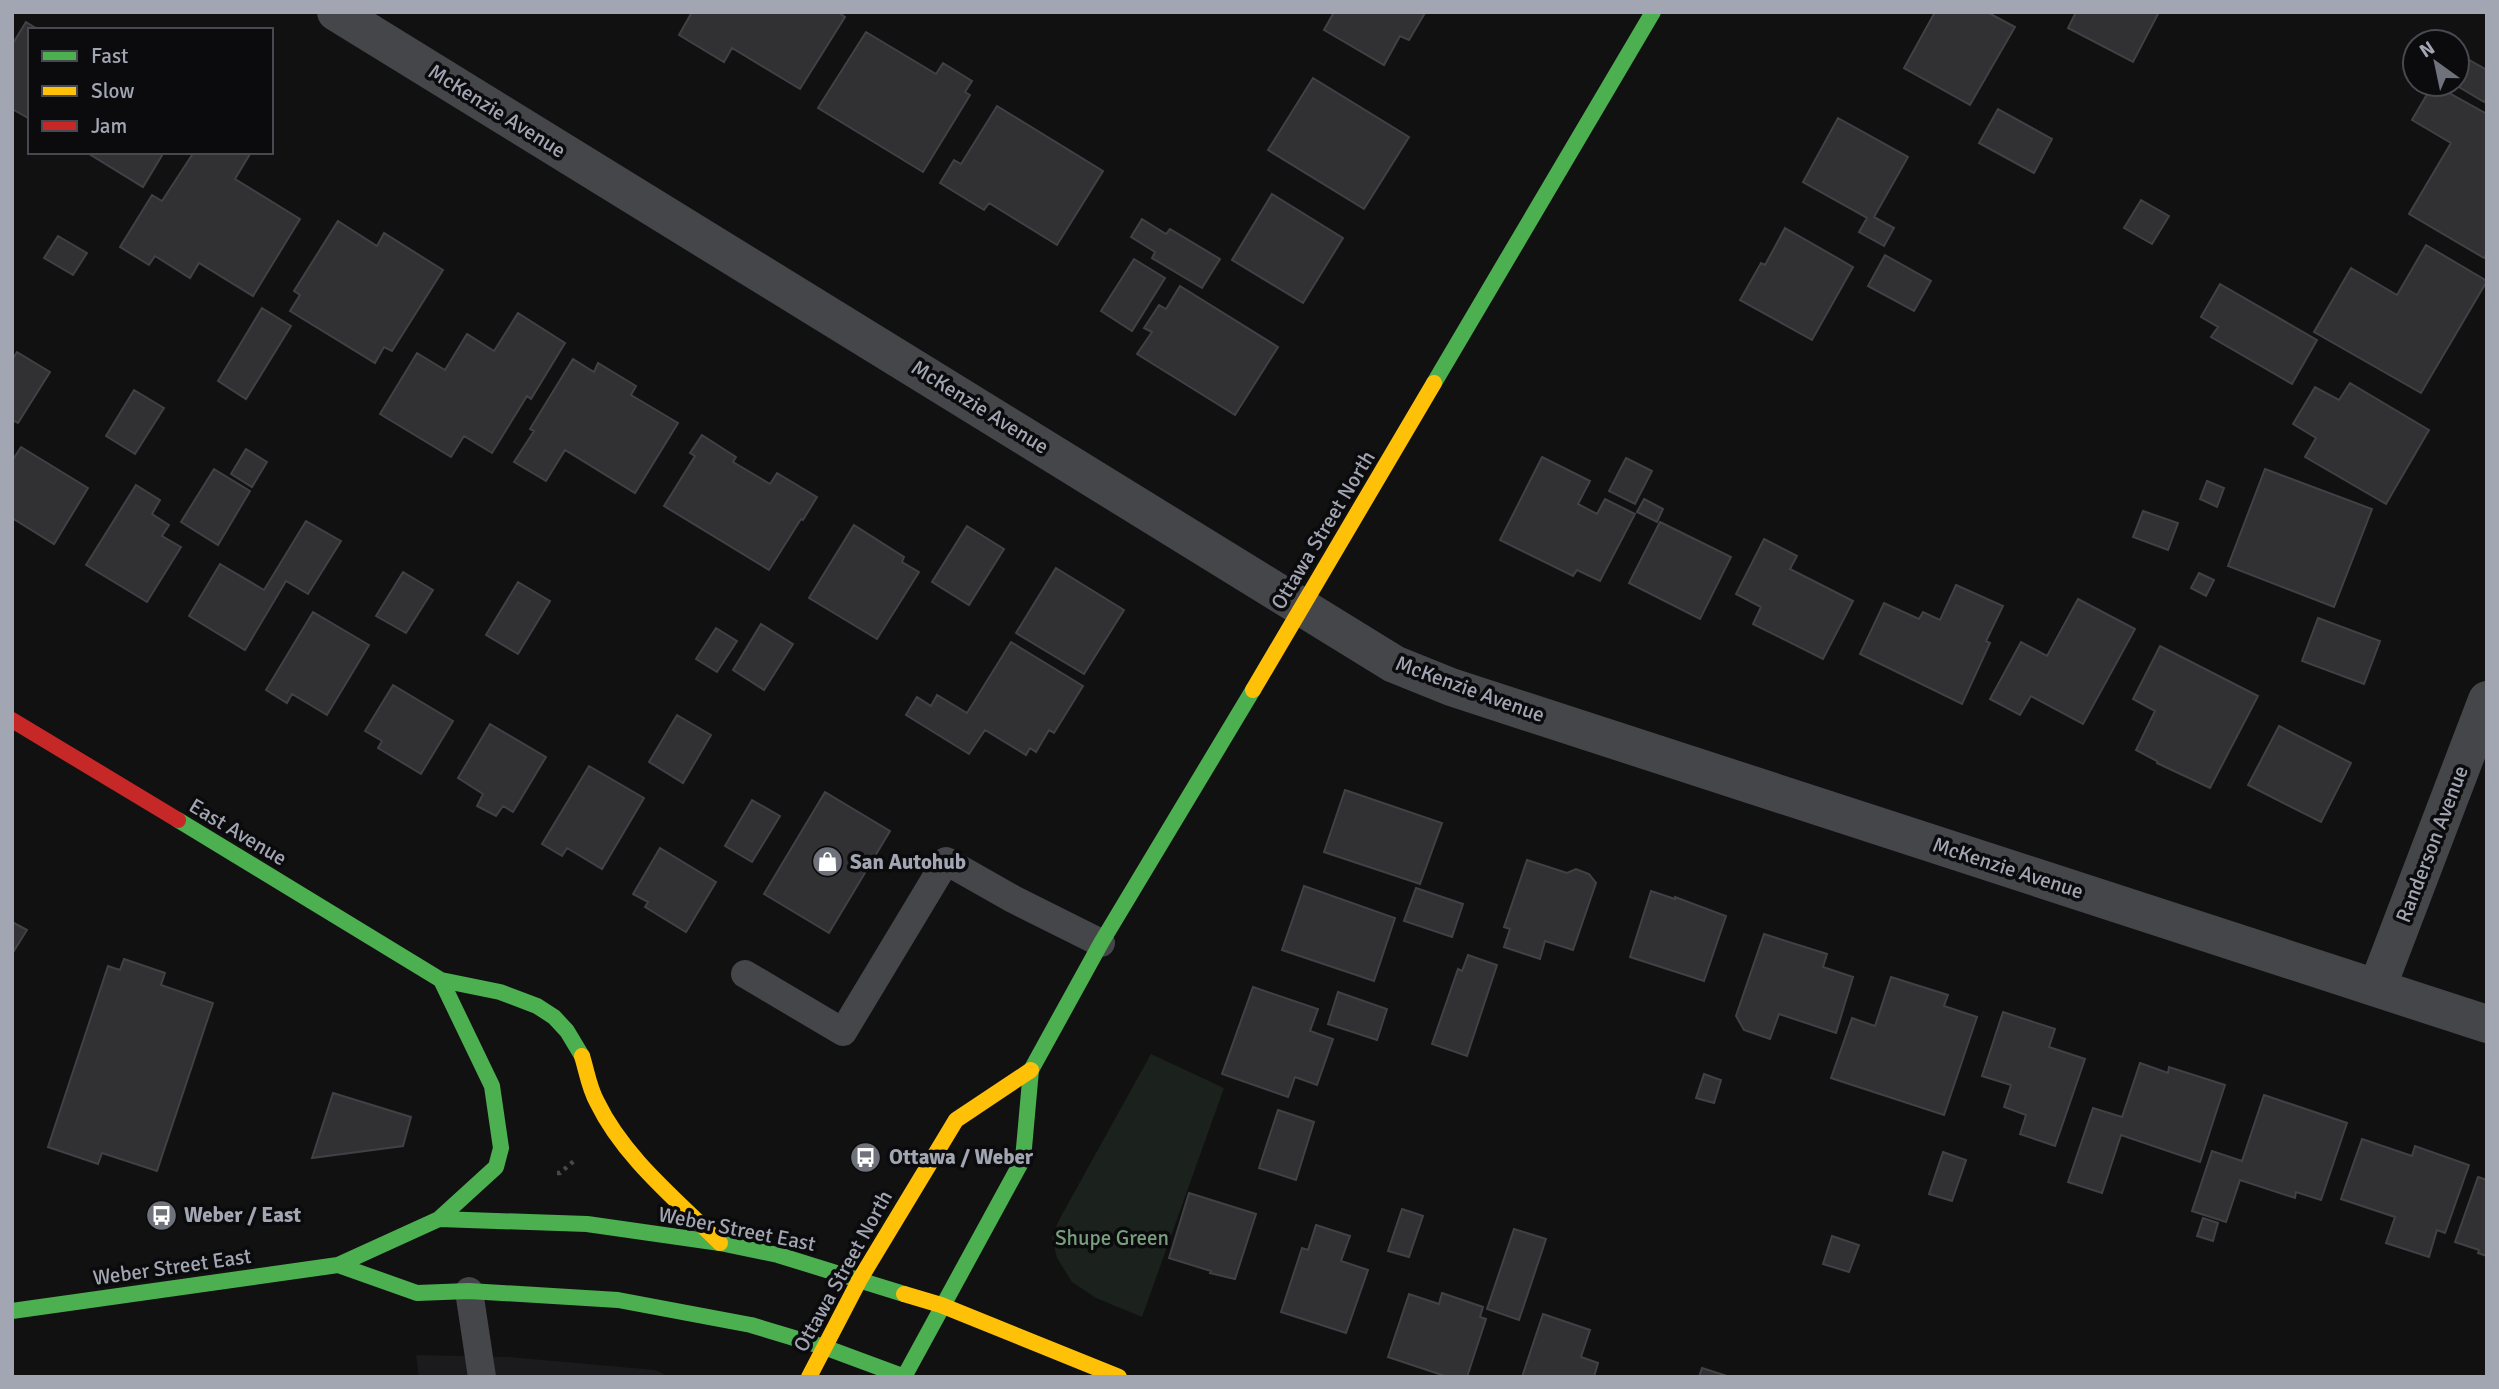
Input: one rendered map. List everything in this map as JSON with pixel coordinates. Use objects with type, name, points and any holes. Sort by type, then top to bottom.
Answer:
[{"type":"main road","name":"Ottawa Street North","points":[[904,1377],[1023,1159],[1031,1070],[1101,943],[1653,12]]},
{"type":"main road","name":"East Avenue","points":[[12,720],[441,980],[497,991],[538,1005],[566,1029],[578,1048],[596,1099],[615,1132],[647,1169],[720,1243]]},
{"type":"main road","points":[[439,1219],[496,1167],[501,1148],[492,1086],[441,980]]},
{"type":"main road","name":"Ottawa Street North","points":[[809,1377],[860,1279],[956,1120],[1031,1070]]},
{"type":"main road","name":"Weber Street East","points":[[12,1311],[338,1265],[439,1219],[587,1224],[720,1243],[778,1255],[941,1305],[1119,1377]]},
{"type":"main road","name":"Weber Street East","points":[[338,1265],[417,1293],[469,1291],[618,1300],[751,1325],[824,1347],[904,1377]]},
{"type":"street","name":"McKenzie Avenue","points":[[336,12],[1394,664],[1451,687],[2487,1024]]},
{"type":"street","name":"Randerson Avenue","points":[[2377,988],[2487,700]]},
{"type":"lane","points":[[745,974],[843,1032],[946,861],[1101,943]]},
{"type":"lane","points":[[469,1291],[482,1377]]},
{"type":"path","points":[[550,1172],[560,1173],[579,1157]]},
{"type":"shaded area","points":[[416,1355],[509,1357],[655,1370],[670,1377],[419,1377]]},
{"type":"green space","name":"Shupe Green","points":[[1151,1054],[1224,1088],[1142,1317],[1096,1298],[1072,1282],[1057,1258],[1052,1237]]},
{"type":"building","points":[[692,12],[838,12],[845,17],[800,89],[732,48],[724,62],[679,35]]},
{"type":"building","points":[[1334,12],[1425,13],[1409,40],[1400,36],[1384,65],[1324,30]]},
{"type":"building","points":[[1935,12],[1987,12],[2015,27],[1970,105],[1904,68]]},
{"type":"building","points":[[2076,12],[2159,12],[2133,62],[2068,28]]},
{"type":"building","points":[[26,22],[36,28],[28,28],[28,118],[12,109],[12,45]]},
{"type":"building","points":[[866,32],[936,74],[943,63],[972,81],[965,92],[970,95],[923,172],[818,108]]},
{"type":"building","points":[[2471,61],[2487,70],[2487,98],[2484,102],[2471,94]]},
{"type":"building","points":[[1313,78],[1409,137],[1364,209],[1268,150]]},
{"type":"building","points":[[2425,98],[2458,98],[2487,114],[2487,253],[2484,258],[2409,214],[2451,143],[2412,120]]},
{"type":"building","points":[[997,106],[1103,171],[1057,245],[989,203],[984,210],[940,183],[954,160],[961,164]]},
{"type":"building","points":[[1998,109],[2052,139],[2034,173],[1979,143]]},
{"type":"building","points":[[1838,118],[1908,157],[1874,217],[1894,228],[1884,246],[1859,232],[1867,218],[1803,182]]},
{"type":"building","points":[[89,154],[163,154],[143,187]]},
{"type":"building","points":[[193,154],[250,154],[235,179],[300,219],[253,296],[199,263],[190,278],[155,256],[149,265],[120,247],[152,195],[162,201]]},
{"type":"building","points":[[1272,194],[1343,238],[1303,303],[1232,260]]},
{"type":"building","points":[[2141,200],[2169,216],[2152,244],[2124,228]]},
{"type":"building","points":[[1142,219],[1166,234],[1170,229],[1220,259],[1202,288],[1152,258],[1155,252],[1131,237]]},
{"type":"building","points":[[338,221],[377,246],[384,233],[443,270],[392,351],[384,347],[375,363],[290,311],[300,295],[294,291]]},
{"type":"building","points":[[1785,228],[1853,267],[1812,340],[1740,300],[1761,263],[1765,265]]},
{"type":"building","points":[[58,236],[87,253],[73,275],[44,258]]},
{"type":"building","points":[[2426,245],[2487,281],[2421,393],[2314,332],[2351,268],[2397,295]]},
{"type":"building","points":[[1885,255],[1931,281],[1914,311],[1868,286]]},
{"type":"building","points":[[1134,259],[1165,278],[1132,331],[1101,311]]},
{"type":"building","points":[[2220,284],[2317,340],[2292,384],[2211,337],[2218,327],[2201,317]]},
{"type":"building","points":[[1180,286],[1278,347],[1235,415],[1137,354],[1152,332],[1144,328],[1159,305],[1166,309]]},
{"type":"building","points":[[262,308],[291,326],[246,399],[218,381]]},
{"type":"building","points":[[518,313],[565,343],[531,399],[527,396],[492,453],[464,436],[451,457],[380,414],[417,353],[445,370],[467,334],[494,351]]},
{"type":"building","points":[[17,352],[50,372],[18,423],[12,420],[12,360]]},
{"type":"building","points":[[573,359],[594,372],[598,363],[636,386],[631,395],[678,423],[635,493],[565,450],[546,481],[514,462],[534,431],[530,429]]},
{"type":"building","points":[[2350,383],[2429,430],[2386,504],[2305,457],[2316,438],[2293,424],[2315,387],[2339,400]]},
{"type":"building","points":[[134,390],[164,408],[135,454],[106,436]]},
{"type":"building","points":[[702,435],[736,457],[733,462],[770,484],[777,473],[817,497],[769,570],[664,506],[695,456],[690,453]]},
{"type":"building","points":[[21,447],[88,488],[54,544],[12,518],[12,461]]},
{"type":"building","points":[[246,449],[267,462],[252,487],[231,474]]},
{"type":"building","points":[[1542,457],[1590,481],[1578,504],[1597,514],[1605,499],[1635,514],[1600,581],[1577,570],[1573,576],[1500,540]]},
{"type":"building","points":[[1626,458],[1652,471],[1635,504],[1609,491]]},
{"type":"building","points":[[214,469],[250,491],[218,545],[181,522]]},
{"type":"building","points":[[2265,469],[2372,509],[2334,607],[2228,566]]},
{"type":"building","points":[[2207,481],[2224,488],[2217,507],[2200,499]]},
{"type":"building","points":[[136,485],[160,500],[152,514],[169,525],[162,536],[181,547],[147,602],[86,565]]},
{"type":"building","points":[[1644,499],[1663,509],[1657,522],[1637,512]]},
{"type":"building","points":[[2143,511],[2178,523],[2168,550],[2133,537]]},
{"type":"building","points":[[306,521],[341,541],[308,594],[286,581],[245,650],[189,616],[220,564],[264,590]]},
{"type":"building","points":[[1660,522],[1731,557],[1700,619],[1629,583]]},
{"type":"building","points":[[854,525],[904,557],[902,562],[919,572],[877,639],[809,598]]},
{"type":"building","points":[[967,526],[1004,549],[969,605],[932,582]]},
{"type":"building","points":[[1764,539],[1797,556],[1790,569],[1853,601],[1823,659],[1753,624],[1761,607],[1736,594]]},
{"type":"building","points":[[1056,568],[1124,610],[1084,674],[1016,633]]},
{"type":"building","points":[[403,572],[433,590],[406,633],[376,616]]},
{"type":"building","points":[[2199,573],[2214,580],[2206,596],[2191,588]]},
{"type":"building","points":[[518,582],[550,601],[518,654],[486,635]]},
{"type":"building","points":[[1956,585],[2003,606],[1986,641],[1990,643],[1962,704],[1860,654],[1884,603],[1919,619],[1923,612],[1940,620]]},
{"type":"building","points":[[2078,599],[2135,629],[2083,724],[2031,696],[2020,715],[1990,699],[2021,642],[2047,656]]},
{"type":"building","points":[[313,612],[369,645],[327,715],[292,694],[287,703],[266,690]]},
{"type":"building","points":[[2318,618],[2380,641],[2364,684],[2302,661]]},
{"type":"building","points":[[761,624],[793,644],[764,690],[733,670]]},
{"type":"building","points":[[716,628],[737,641],[717,672],[696,659]]},
{"type":"building","points":[[1011,642],[1083,686],[1054,733],[1049,730],[1036,752],[1030,748],[1026,755],[985,730],[969,754],[906,715],[917,697],[931,706],[937,695],[967,713]]},
{"type":"building","points":[[2160,646],[2258,696],[2210,788],[2136,750],[2155,711],[2133,699]]},
{"type":"building","points":[[393,685],[453,721],[421,774],[378,748],[382,741],[365,731]]},
{"type":"building","points":[[677,715],[711,735],[683,783],[649,762]]},
{"type":"building","points":[[490,724],[546,757],[513,812],[503,806],[496,816],[477,806],[483,794],[458,778]]},
{"type":"building","points":[[2279,726],[2351,763],[2321,822],[2248,785]]},
{"type":"building","points":[[589,766],[644,798],[602,869],[567,848],[562,856],[542,844]]},
{"type":"building","points":[[1345,790],[1442,823],[1420,884],[1324,852]]},
{"type":"building","name":"San Autohub","points":[[825,792],[890,831],[829,933],[764,894]]},
{"type":"building","points":[[752,800],[780,816],[752,862],[725,846]]},
{"type":"building","points":[[660,848],[716,882],[686,932],[645,907],[648,902],[633,894]]},
{"type":"building","points":[[1527,860],[1567,873],[1576,869],[1589,874],[1596,883],[1573,950],[1545,941],[1540,959],[1504,947],[1510,929],[1504,927]]},
{"type":"building","points":[[1304,886],[1395,918],[1374,981],[1282,950]]},
{"type":"building","points":[[1416,888],[1463,904],[1452,937],[1404,921]]},
{"type":"building","points":[[1651,891],[1726,916],[1704,981],[1630,957]]},
{"type":"building","points":[[12,922],[27,930],[12,954]]},
{"type":"building","points":[[1764,934],[1827,954],[1823,967],[1853,977],[1836,1033],[1779,1014],[1770,1039],[1744,1030],[1736,1016]]},
{"type":"building","points":[[1468,955],[1497,965],[1467,1056],[1432,1044],[1458,969],[1462,971]]},
{"type":"building","points":[[124,959],[165,973],[161,985],[213,1003],[157,1171],[102,1153],[98,1164],[48,1147],[108,966],[120,970]]},
{"type":"building","points":[[1891,977],[1948,995],[1944,1006],[1977,1017],[1944,1115],[1831,1078],[1852,1018],[1875,1026]]},
{"type":"building","points":[[1253,987],[1318,1009],[1310,1031],[1333,1039],[1317,1085],[1295,1077],[1288,1097],[1222,1074]]},
{"type":"building","points":[[1338,992],[1387,1009],[1377,1040],[1328,1024]]},
{"type":"building","points":[[2003,1012],[2055,1029],[2049,1047],[2085,1059],[2055,1146],[2020,1134],[2026,1115],[2004,1107],[2011,1085],[1982,1076]]},
{"type":"building","points":[[2140,1063],[2168,1073],[2169,1067],[2225,1085],[2200,1162],[2121,1135],[2102,1193],[2068,1182],[2093,1108],[2122,1117]]},
{"type":"building","points":[[1704,1074],[1721,1080],[1714,1103],[1696,1098]]},
{"type":"building","points":[[333,1093],[411,1117],[403,1146],[312,1158]]},
{"type":"building","points":[[2264,1095],[2347,1123],[2321,1200],[2296,1192],[2295,1198],[2240,1180],[2226,1222],[2192,1211],[2212,1151],[2242,1161]]},
{"type":"building","points":[[1278,1110],[1314,1122],[1296,1180],[1259,1168]]},
{"type":"building","points":[[2362,1139],[2412,1156],[2415,1146],[2469,1165],[2445,1233],[2437,1230],[2429,1257],[2386,1243],[2395,1217],[2341,1199]]},
{"type":"building","points":[[1943,1152],[1966,1160],[1952,1201],[1929,1194]]},
{"type":"building","points":[[2478,1177],[2487,1180],[2487,1256],[2478,1253],[2479,1250],[2455,1242]]},
{"type":"building","points":[[1189,1193],[1256,1214],[1235,1279],[1169,1258]]},
{"type":"building","points":[[1402,1209],[1423,1216],[1409,1257],[1388,1251]]},
{"type":"building","points":[[2203,1218],[2218,1223],[2213,1241],[2197,1236]]},
{"type":"building","points":[[1316,1225],[1350,1236],[1341,1261],[1368,1270],[1346,1333],[1281,1312],[1302,1248],[1308,1250]]},
{"type":"building","points":[[1514,1229],[1546,1239],[1519,1320],[1487,1309]]},
{"type":"building","points":[[1832,1236],[1859,1245],[1849,1272],[1823,1264]]},
{"type":"building","points":[[1442,1293],[1483,1307],[1480,1317],[1486,1319],[1467,1377],[1448,1377],[1388,1357],[1409,1294],[1439,1304]]},
{"type":"building","points":[[1543,1314],[1590,1330],[1581,1357],[1598,1363],[1594,1377],[1522,1377]]},
{"type":"building","points":[[1702,1368],[1730,1377],[1699,1377]]},
{"type":"traffic: fast","points":[[1434,383],[1653,12]]},
{"type":"traffic: fast","points":[[904,1377],[1023,1159],[1031,1070],[1101,943],[1253,690]]},
{"type":"traffic: fast","points":[[178,820],[441,980],[500,992],[537,1006],[554,1017],[567,1031],[582,1056]]},
{"type":"traffic: fast","points":[[439,1219],[496,1167],[501,1148],[492,1086],[441,980]]},
{"type":"traffic: fast","points":[[12,1311],[338,1265],[439,1219],[587,1224],[720,1243],[778,1255],[904,1294]]},
{"type":"traffic: fast","points":[[338,1265],[417,1293],[469,1291],[618,1300],[751,1325],[824,1347],[905,1377]]},
{"type":"traffic: slow","points":[[1253,690],[1434,383]]},
{"type":"traffic: slow","points":[[582,1056],[594,1097],[622,1142],[652,1177],[720,1243]]},
{"type":"traffic: slow","points":[[809,1377],[860,1279],[956,1120],[1031,1070]]},
{"type":"traffic: slow","points":[[904,1294],[941,1305],[1119,1377]]},
{"type":"traffic: jam","points":[[12,720],[178,820]]},
{"type":"place","name":"San Autohub","points":[[827,862]]},
{"type":"place","name":"Ottawa / Weber","points":[[866,1157]]},
{"type":"place","name":"Weber / East","points":[[161,1215]]}]
